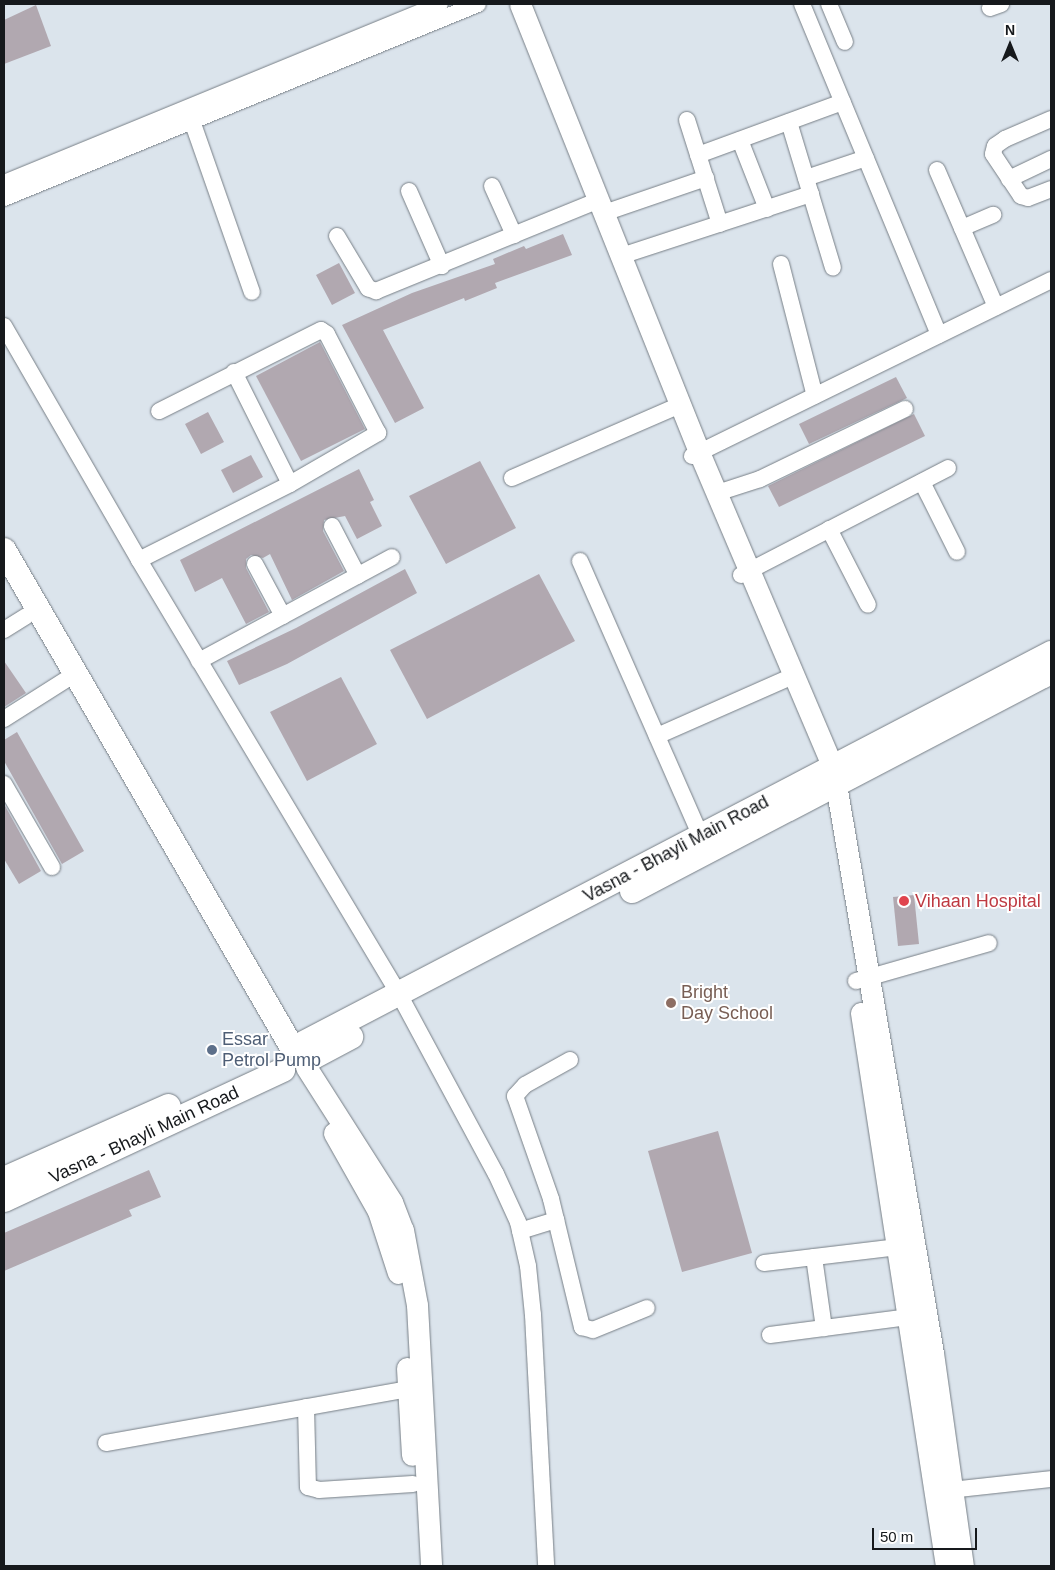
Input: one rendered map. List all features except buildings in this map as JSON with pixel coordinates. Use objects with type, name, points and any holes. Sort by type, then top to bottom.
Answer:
[{"type":"main road","points":[[4,550],[70,677],[228,953],[292,1059]]},
{"type":"main road","points":[[4,577],[26,616],[70,677]]},
{"type":"main road","name":"Vasna - Bhayli Main Road","points":[[4,1200],[292,1059],[701,836],[829,779],[1051,653]]},
{"type":"main road","name":"Vasna - Bhayli Main Road","points":[[402,1000],[829,779],[1051,672]]},
{"type":"main road","name":"Vasna - Bhayli Main Road","points":[[4,1179],[292,1059]]},
{"type":"street","points":[[4,183],[440,4]]},
{"type":"street","points":[[4,198],[478,4]]},
{"type":"street","points":[[507,4],[596,208],[622,256],[696,454],[829,779],[863,980],[933,1353],[946,1566]]},
{"type":"street","points":[[520,4],[672,408],[719,497],[784,680],[829,779]]},
{"type":"street","points":[[802,4],[939,335]]},
{"type":"street","points":[[829,4],[845,42]]},
{"type":"street","points":[[698,155],[843,102]]},
{"type":"street","points":[[1051,119],[995,146],[993,154],[996,162],[1021,196],[1028,198],[1051,189]]},
{"type":"street","points":[[687,120],[720,224]]},
{"type":"street","points":[[192,121],[252,292]]},
{"type":"street","points":[[789,122],[833,268]]},
{"type":"street","points":[[740,140],[767,209]]},
{"type":"street","points":[[622,256],[767,209],[866,158]]},
{"type":"street","points":[[1009,179],[1051,158]]},
{"type":"street","points":[[937,170],[996,307]]},
{"type":"street","points":[[338,236],[368,288],[376,291],[442,266],[514,235],[596,208],[706,178]]},
{"type":"street","points":[[492,186],[514,235]]},
{"type":"street","points":[[408,191],[442,266]]},
{"type":"street","points":[[962,228],[993,215]]},
{"type":"street","points":[[781,264],[815,396]]},
{"type":"street","points":[[696,454],[1051,280]]},
{"type":"street","points":[[4,326],[199,661],[402,1000],[496,1174],[520,1231],[528,1266],[533,1315],[546,1566]]},
{"type":"street","points":[[140,560],[290,484],[375,436],[378,428],[327,334],[321,330],[234,372],[160,412]]},
{"type":"street","points":[[234,372],[290,484]]},
{"type":"street","points":[[512,478],[672,408]]},
{"type":"street","points":[[719,497],[906,409]]},
{"type":"street","points":[[745,573],[948,468]]},
{"type":"street","points":[[922,482],[957,552]]},
{"type":"street","points":[[332,526],[358,576]]},
{"type":"street","points":[[829,529],[868,605]]},
{"type":"street","points":[[199,661],[392,558]]},
{"type":"street","points":[[580,561],[701,836]]},
{"type":"street","points":[[255,564],[283,616]]},
{"type":"street","points":[[4,630],[26,616]]},
{"type":"street","points":[[4,719],[70,677]]},
{"type":"street","points":[[657,736],[784,680]]},
{"type":"street","points":[[4,784],[52,867]]},
{"type":"street","points":[[863,980],[989,943]]},
{"type":"street","points":[[863,980],[908,1317],[942,1491],[963,1566]]},
{"type":"street","points":[[292,1059],[392,1202],[403,1230],[417,1305],[413,1484],[417,1566]]},
{"type":"street","points":[[570,1060],[525,1085],[515,1096],[556,1220],[582,1327],[593,1330],[647,1308]]},
{"type":"street","points":[[520,1231],[556,1220]]},
{"type":"street","points":[[764,1263],[898,1248]]},
{"type":"street","points":[[814,1257],[824,1328]]},
{"type":"street","points":[[770,1335],[908,1317]]},
{"type":"street","points":[[106,1443],[416,1388]]},
{"type":"street","points":[[416,1388],[431,1566]]},
{"type":"street","points":[[306,1407],[308,1487],[319,1490],[413,1484]]},
{"type":"street","points":[[942,1491],[1051,1479]]},
{"type":"place","name":"Vihaan Hospital","points":[[904,901]]},
{"type":"place","name":"Bright Day School","points":[[671,1003]]},
{"type":"place","name":"Essar Petrol Pump","points":[[212,1050]]}]
